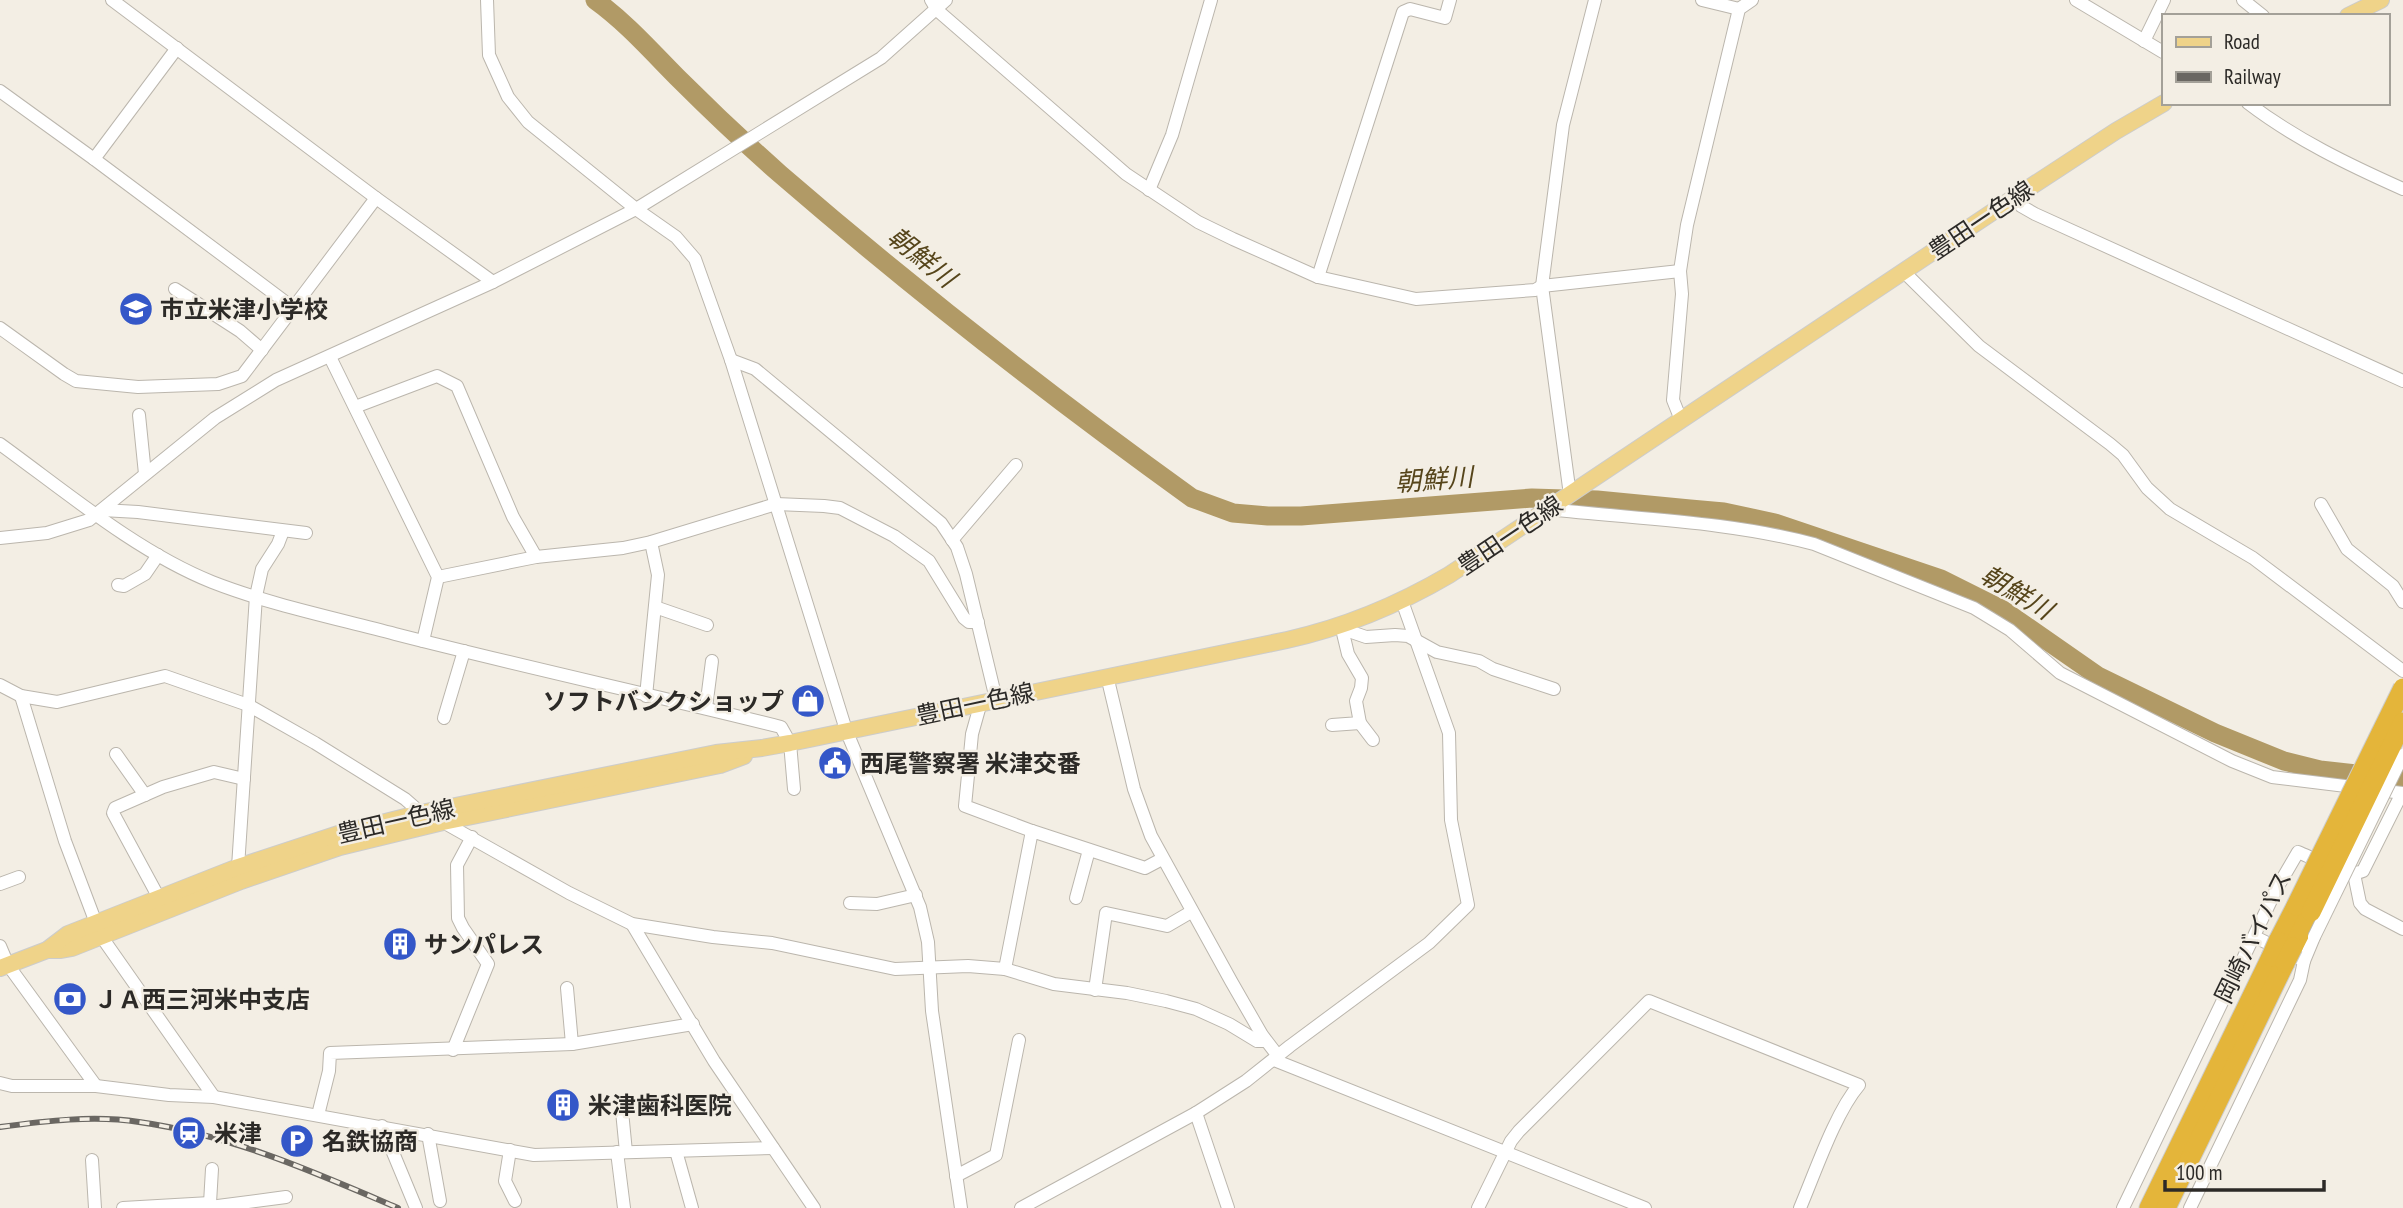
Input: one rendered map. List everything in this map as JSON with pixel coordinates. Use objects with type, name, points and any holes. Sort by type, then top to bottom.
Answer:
[{"type":"highway","name":"岡崎バイパス","points":[[2166,1208],[2286,954],[2303,909],[2403,688]]},
{"type":"highway","name":"岡崎バイパス","points":[[2303,909],[2403,722]]},
{"type":"highway","name":"岡崎バイパス","points":[[2148,1208],[2286,954]]},
{"type":"main road","points":[[2352,14],[2381,0]]},
{"type":"main road","name":"豊田一色線","points":[[4,966],[47,950],[61,950],[159,898],[238,867],[338,834],[421,813],[716,752],[790,743],[1340,628],[1402,601],[1449,575],[2015,197],[2162,104]]},
{"type":"main road","name":"豊田一色線","points":[[98,930],[340,847],[443,822],[720,765],[762,748]]},
{"type":"street","points":[[112,0],[493,282]]},
{"type":"street","points":[[487,0],[489,55],[508,97],[528,122],[636,209],[676,237],[695,259],[731,360],[846,730],[916,895],[926,929],[935,1034],[961,1208]]},
{"type":"street","points":[[1149,190],[1172,135],[1211,0]]},
{"type":"street","points":[[1318,277],[1403,12],[1410,9],[1443,19],[1447,16],[1450,0]]},
{"type":"street","points":[[1574,492],[1542,286],[1563,125],[1595,0]]},
{"type":"street","points":[[1702,0],[1739,9]]},
{"type":"street","points":[[1681,420],[1673,400],[1682,294],[1680,271],[1687,225],[1739,9],[1752,0]]},
{"type":"street","points":[[2076,0],[2162,51]]},
{"type":"street","points":[[2144,41],[2164,0]]},
{"type":"street","points":[[2243,0],[2260,14]]},
{"type":"street","points":[[0,538],[47,533],[89,520],[199,430],[276,380],[493,282],[636,209],[881,58],[938,3],[1126,174],[1198,222],[1318,277],[1416,299],[1535,290],[1542,286],[1680,271]]},
{"type":"street","points":[[94,159],[177,48]]},
{"type":"street","points":[[0,92],[292,307]]},
{"type":"street","points":[[2251,105],[2337,159],[2403,189]]},
{"type":"street","points":[[2015,197],[2021,206],[2035,214],[2403,381]]},
{"type":"street","points":[[0,328],[76,381],[138,387],[218,384],[242,376],[376,198]]},
{"type":"street","points":[[1903,271],[1979,346],[2110,444],[2123,456],[2147,488],[2170,509],[2253,558],[2403,671]]},
{"type":"street","points":[[174,289],[240,331],[262,350]]},
{"type":"street","points":[[330,357],[438,577],[424,641]]},
{"type":"street","points":[[731,360],[755,369],[941,523],[952,540],[966,574],[978,622],[989,701],[972,734],[965,806],[1145,868],[1162,859]]},
{"type":"street","points":[[355,407],[437,376],[457,386],[513,517],[536,557]]},
{"type":"street","points":[[139,415],[145,474]]},
{"type":"street","points":[[0,444],[158,555],[211,582],[424,641],[781,727],[790,743],[794,789]]},
{"type":"street","points":[[952,540],[1016,465]]},
{"type":"street","points":[[438,577],[536,557],[623,548],[651,542],[776,504],[840,508],[894,536],[929,561],[964,618],[969,622],[978,622]]},
{"type":"street","points":[[2321,504],[2347,549],[2393,586],[2403,603]]},
{"type":"street","points":[[1550,508],[1690,523],[1814,544],[1974,608],[2010,630],[2060,673],[2232,761],[2272,776],[2402,793],[2363,870],[2354,874],[2298,852],[2277,888],[2123,1208]]},
{"type":"street","points":[[99,513],[138,512],[306,533]]},
{"type":"street","points":[[238,867],[256,596],[262,569],[283,531]]},
{"type":"street","points":[[646,695],[658,575],[651,542]]},
{"type":"street","points":[[118,584],[124,586],[145,574],[158,555]]},
{"type":"street","points":[[1023,1208],[1196,1113],[1246,1081],[1429,943],[1468,905],[1451,820],[1449,733],[1402,601]]},
{"type":"street","points":[[655,607],[707,625]]},
{"type":"street","points":[[1340,628],[1366,637],[1395,635],[1417,640],[1437,652],[1479,661],[1493,669],[1554,689]]},
{"type":"street","points":[[1340,628],[1351,663],[1362,678],[1356,701],[1360,723],[1373,740]]},
{"type":"street","points":[[444,718],[464,651]]},
{"type":"street","points":[[706,708],[712,661]]},
{"type":"street","points":[[0,685],[21,696],[57,702],[165,676],[248,705],[405,799],[421,813]]},
{"type":"street","points":[[1107,676],[1134,789],[1162,859],[1276,1058],[1646,1208]]},
{"type":"street","points":[[21,696],[65,842],[98,930],[214,1097]]},
{"type":"street","points":[[1332,725],[1360,723]]},
{"type":"street","points":[[116,754],[145,794]]},
{"type":"street","points":[[2286,954],[2314,937],[2403,755]]},
{"type":"street","points":[[159,898],[113,813],[115,808],[145,794],[214,772],[244,779]]},
{"type":"street","points":[[443,822],[569,893],[632,924],[772,943],[895,969],[968,966],[1005,970],[1054,984],[1140,996],[1196,1009],[1257,1041],[1266,1041]]},
{"type":"street","points":[[1005,970],[1032,831]]},
{"type":"street","points":[[453,1050],[488,964],[458,918],[457,865],[472,837]]},
{"type":"street","points":[[1076,898],[1089,850]]},
{"type":"street","points":[[2354,874],[2360,902],[2365,909],[2403,929]]},
{"type":"street","points":[[0,884],[19,877]]},
{"type":"street","points":[[850,903],[877,904],[916,895]]},
{"type":"street","points":[[1095,990],[1106,913],[1167,926],[1191,912]]},
{"type":"street","points":[[632,924],[714,1061],[814,1208]]},
{"type":"street","points":[[2190,1208],[2204,1165],[2300,980],[2286,954],[2255,937]]},
{"type":"street","points":[[0,946],[4,966],[96,1086]]},
{"type":"street","points":[[567,988],[572,1044]]},
{"type":"street","points":[[1478,1208],[1519,1131],[1648,1001],[1859,1085],[1851,1094],[1800,1208]]},
{"type":"street","points":[[318,1115],[329,1071],[330,1053],[572,1044],[693,1024]]},
{"type":"street","points":[[956,1176],[996,1155],[1020,1040]]},
{"type":"street","points":[[0,1083],[12,1086],[96,1086],[169,1095],[214,1097],[534,1155],[773,1148]]},
{"type":"street","points":[[621,1101],[624,1208]]},
{"type":"street","points":[[1196,1113],[1228,1208]]},
{"type":"street","points":[[382,1126],[416,1208]]},
{"type":"street","points":[[428,1134],[440,1201]]},
{"type":"street","points":[[2155,1142],[2169,1148]]},
{"type":"street","points":[[510,1150],[505,1181],[515,1201]]},
{"type":"street","points":[[676,1151],[692,1208]]},
{"type":"street","points":[[92,1160],[95,1208]]},
{"type":"street","points":[[210,1206],[212,1169]]},
{"type":"street","points":[[123,1208],[210,1206],[286,1197]]},
{"type":"waterway","name":"朝鮮川","points":[[595,0],[629,28],[742,140],[880,258],[982,340],[1192,498],[1233,513],[1268,516],[1301,516],[1532,498],[1597,500],[1724,512],[1775,523],[1941,579],[2003,610],[2098,676],[2215,733],[2284,761],[2320,770],[2403,779]]},
{"type":"railway","points":[[0,1127],[105,1119],[173,1128],[272,1156],[398,1208]]},
{"type":"place","name":"市立米津小学校","points":[[136,309]]},
{"type":"place","name":"ソフトバンクショップ","points":[[808,701]]},
{"type":"place","name":"西尾警察署 米津交番","points":[[835,763]]},
{"type":"place","name":"サンパレス","points":[[400,944]]},
{"type":"place","name":"ＪＡ西三河米中支店","points":[[70,999]]},
{"type":"place","name":"米津歯科医院","points":[[563,1105]]},
{"type":"place","name":"米津","points":[[189,1133]]},
{"type":"place","name":"名鉄協商","points":[[297,1141]]}]
